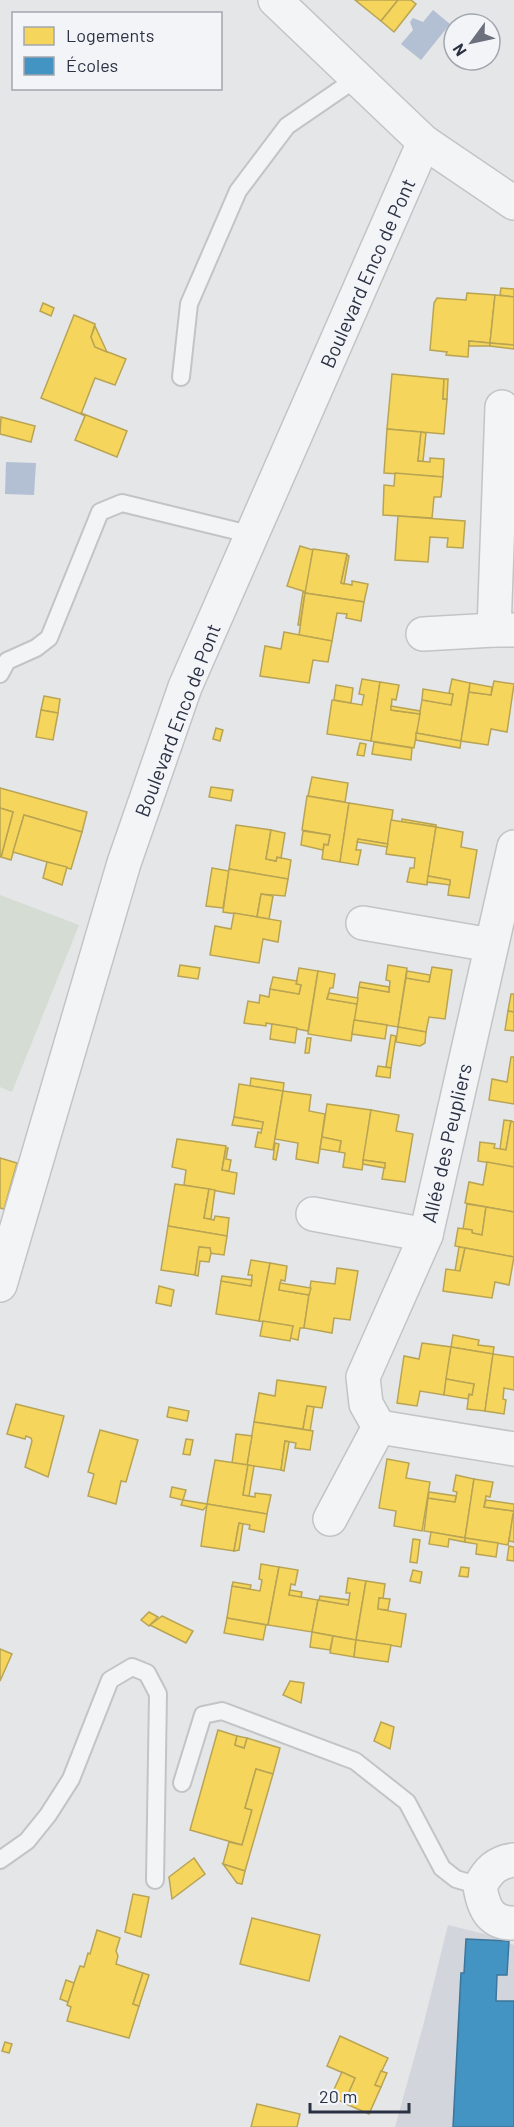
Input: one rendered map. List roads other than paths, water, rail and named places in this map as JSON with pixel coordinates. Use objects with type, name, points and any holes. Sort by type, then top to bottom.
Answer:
[{"type":"street","points":[[275,0],[424,142],[514,203]]},
{"type":"street","name":"Boulevard Enco de Pont","points":[[0,1285],[124,863],[185,687],[424,142]]},
{"type":"street","points":[[423,634],[504,630],[502,407]]},
{"type":"street","name":"Allée des Peupliers","points":[[379,1427],[366,1404],[363,1377],[426,1235],[514,847]]},
{"type":"street","points":[[363,923],[491,945]]},
{"type":"street","points":[[313,1214],[426,1235]]},
{"type":"street","points":[[330,1519],[379,1427],[514,1449]]},
{"type":"street","points":[[514,1860],[500,1863],[488,1871],[480,1886],[486,1911],[494,1919],[514,1923]]},
{"type":"lane","points":[[181,377],[189,304],[238,191],[287,126],[357,78]]},
{"type":"lane","points":[[0,674],[7,661],[36,648],[49,638],[100,512],[122,503],[253,535]]},
{"type":"lane","points":[[0,1860],[27,1841],[48,1815],[71,1779],[110,1680],[132,1667],[147,1673],[158,1694],[155,1880]]},
{"type":"lane","points":[[182,1783],[203,1715],[222,1712],[355,1761],[407,1802],[442,1868],[456,1879],[480,1886]]},
{"type":"water","points":[[433,10],[442,17],[442,34],[421,60],[401,44],[413,30],[410,22],[413,18],[423,22]]},
{"type":"water","points":[[6,462],[36,463],[34,495],[5,494]]}]
